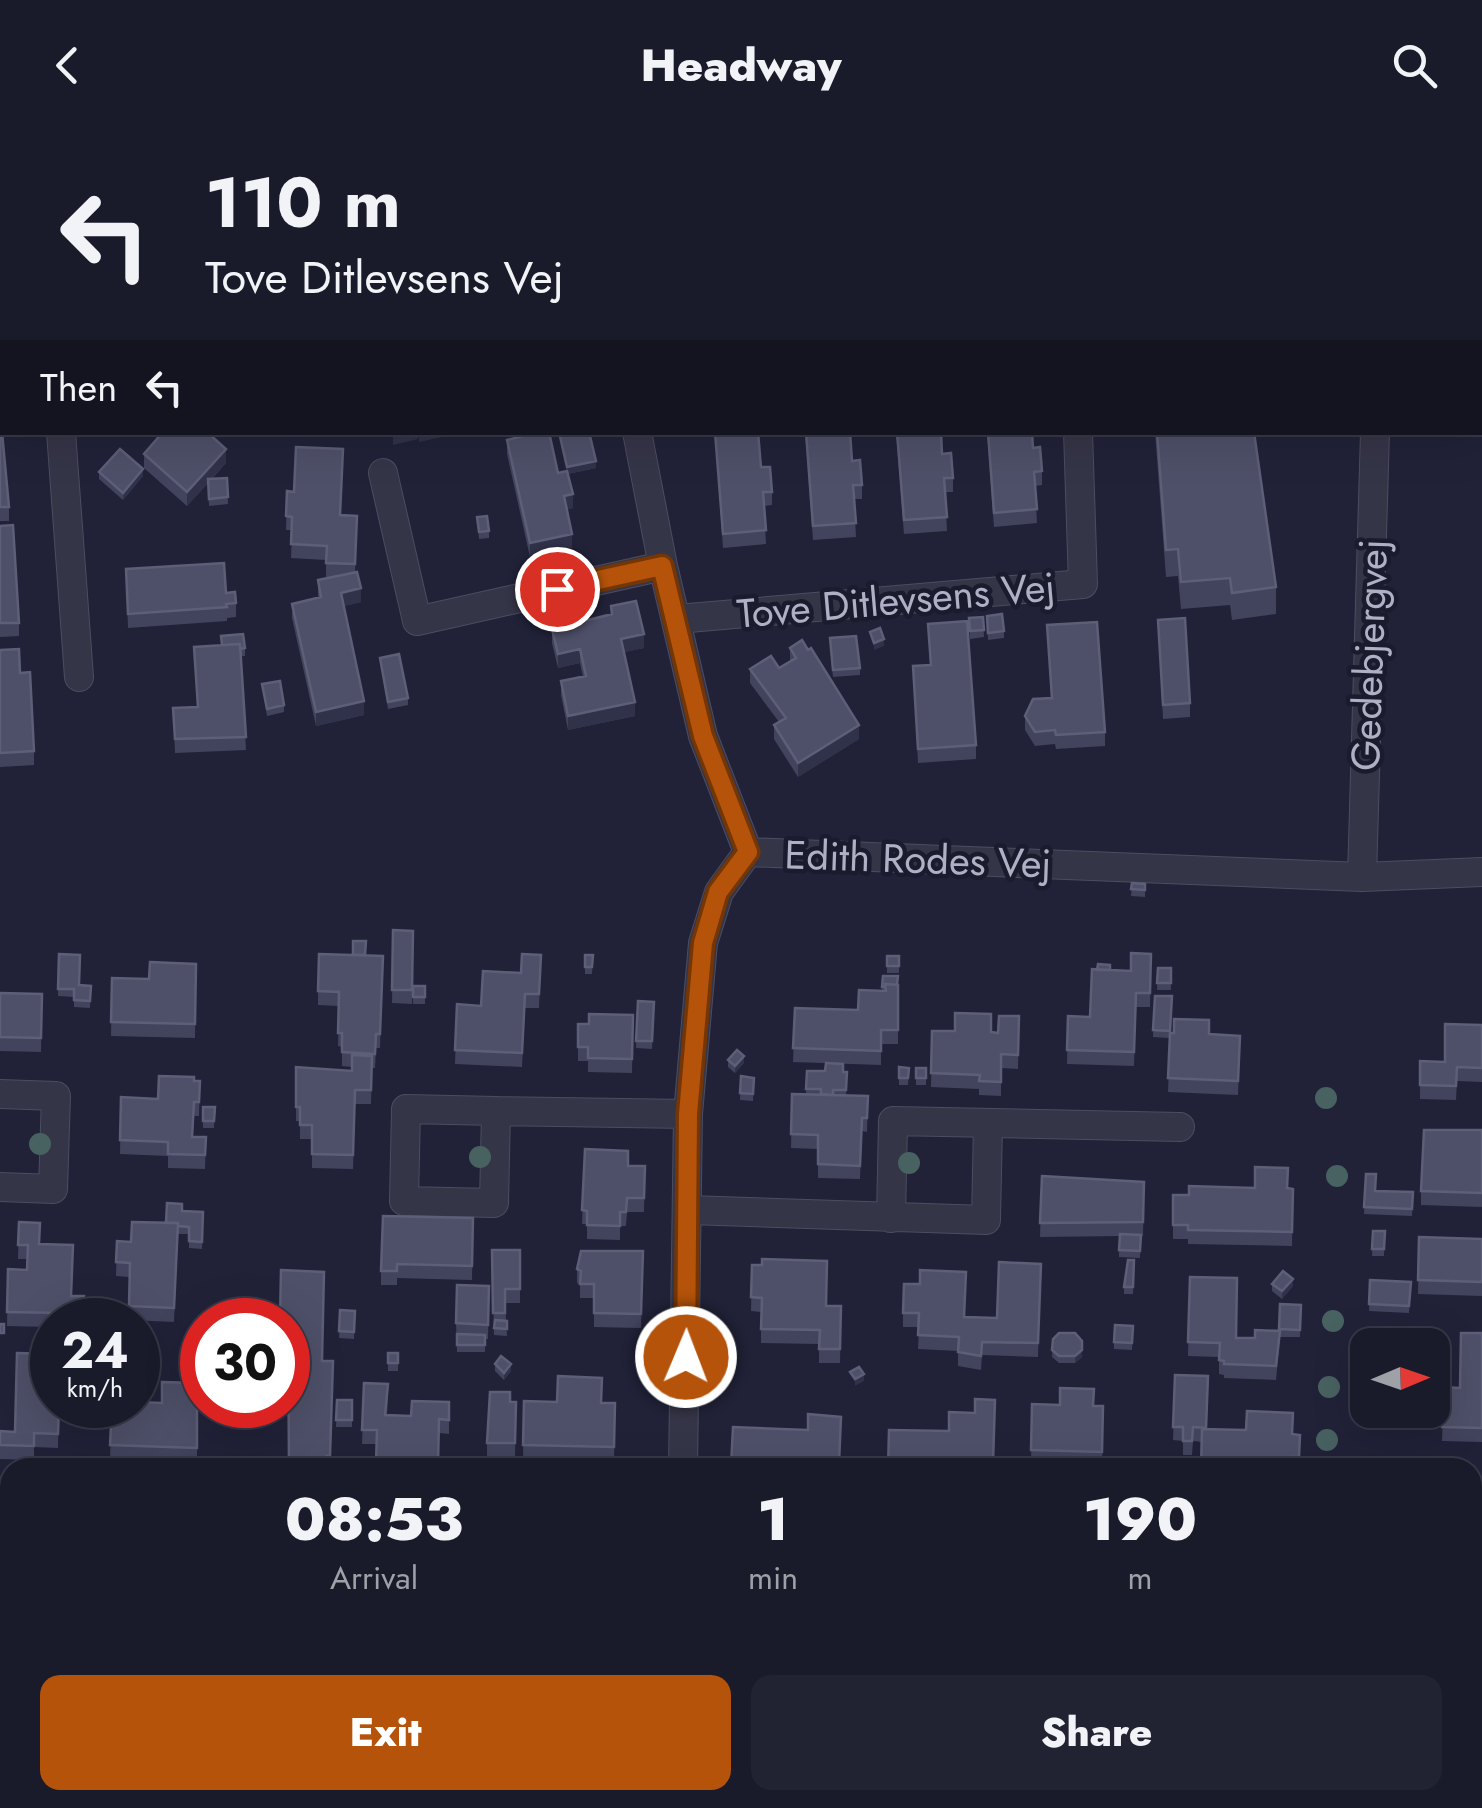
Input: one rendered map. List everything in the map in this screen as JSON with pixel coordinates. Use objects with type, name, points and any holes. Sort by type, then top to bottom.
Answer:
[{"type":"street","points":[[61,435],[79,677]]},
{"type":"street","name":"Tove Ditlevsens Vej","points":[[638,435],[662,566],[703,736],[748,852]]},
{"type":"street","name":"Tove Ditlevsens Vej","points":[[677,620],[1082,584],[1078,435]]},
{"type":"street","name":"Gedebjergvej","points":[[1362,877],[1376,435]]},
{"type":"street","points":[[384,474],[417,621],[662,566]]},
{"type":"street","name":"Edith Rodes Vej","points":[[684,1458],[688,1114],[703,943],[718,892],[748,852],[1362,877],[1482,872]]},
{"type":"street","points":[[0,1094],[56,1096],[53,1189],[0,1187]]},
{"type":"street","points":[[496,1111],[494,1202],[404,1201],[406,1109],[688,1114]]},
{"type":"street","points":[[892,1218],[893,1120],[1180,1127]]},
{"type":"street","points":[[689,1210],[986,1220],[988,1123]]},
{"type":"building","points":[[0,435],[2,435],[9,507],[0,507]]},
{"type":"building","points":[[160,435],[210,435],[226,449],[187,492],[144,454]]},
{"type":"building","points":[[550,435],[558,473],[567,471],[573,494],[564,496],[572,534],[530,543],[507,440]]},
{"type":"building","points":[[560,435],[590,435],[596,461],[567,467]]},
{"type":"building","points":[[715,435],[758,435],[761,467],[770,467],[772,492],[763,492],[766,530],[723,534]]},
{"type":"building","points":[[806,435],[850,435],[852,461],[860,460],[862,485],[853,485],[856,523],[813,526]]},
{"type":"building","points":[[897,435],[941,435],[942,454],[951,453],[953,478],[944,478],[947,517],[904,520]]},
{"type":"building","points":[[988,435],[1032,435],[1033,448],[1040,447],[1042,471],[1034,472],[1037,509],[994,513]]},
{"type":"building","points":[[1157,435],[1254,435],[1276,587],[1232,593],[1230,578],[1181,582],[1178,549],[1166,550]]},
{"type":"building","points":[[296,447],[343,449],[340,515],[357,516],[355,564],[326,563],[327,546],[291,544],[292,517],[286,516],[287,491],[294,492]]},
{"type":"building","points":[[120,449],[143,469],[123,493],[99,472]]},
{"type":"building","points":[[227,478],[228,497],[209,499],[208,479]]},
{"type":"building","points":[[487,516],[489,531],[479,532],[477,517]]},
{"type":"building","points":[[13,525],[19,623],[0,623],[0,526]]},
{"type":"building","points":[[224,563],[226,593],[235,592],[236,603],[226,604],[227,607],[128,614],[126,569]]},
{"type":"building","points":[[357,572],[361,588],[341,593],[364,701],[316,712],[292,604],[321,597],[318,580]]},
{"type":"building","points":[[636,601],[644,634],[621,639],[635,702],[568,716],[561,681],[586,676],[580,649],[558,654],[552,629],[612,614],[611,606]]},
{"type":"building","points":[[1002,614],[1004,631],[988,633],[987,616]]},
{"type":"building","points":[[983,617],[984,630],[970,631],[969,618]]},
{"type":"building","points":[[1185,618],[1190,703],[1163,705],[1158,620]]},
{"type":"building","points":[[967,621],[976,745],[918,749],[913,666],[931,665],[928,624]]},
{"type":"building","points":[[1097,622],[1105,732],[1035,732],[1025,716],[1033,699],[1052,698],[1047,625]]},
{"type":"building","points":[[880,628],[884,639],[874,643],[870,632]]},
{"type":"building","points":[[243,634],[245,648],[240,649],[240,644],[222,645],[221,636]]},
{"type":"building","points":[[856,636],[860,668],[833,670],[830,638]]},
{"type":"building","points":[[802,640],[808,650],[811,648],[859,725],[798,763],[774,725],[786,718],[750,669],[771,656],[779,668],[796,658],[790,648]]},
{"type":"building","points":[[240,644],[246,737],[175,739],[173,708],[198,707],[194,647]]},
{"type":"building","points":[[19,649],[20,673],[30,672],[34,751],[0,753],[0,650]]},
{"type":"building","points":[[399,654],[408,698],[388,702],[380,658]]},
{"type":"building","points":[[280,681],[284,705],[267,709],[262,684]]},
{"type":"building","points":[[1132,883],[1145,884],[1145,890],[1131,889]]},
{"type":"building","points":[[393,930],[413,931],[412,990],[392,990]]},
{"type":"building","points":[[353,941],[366,941],[365,955],[353,955]]},
{"type":"building","points":[[1131,953],[1151,954],[1150,993],[1136,993],[1134,1052],[1067,1050],[1068,1016],[1090,1017],[1092,969],[1131,971]]},
{"type":"building","points":[[59,954],[80,955],[79,985],[91,986],[90,1001],[74,1000],[74,989],[58,989]]},
{"type":"building","points":[[319,954],[383,956],[380,1034],[376,1034],[375,1054],[342,1052],[342,1033],[338,1033],[339,992],[318,991]]},
{"type":"building","points":[[522,954],[541,955],[539,994],[525,994],[522,1053],[455,1050],[457,1004],[481,1006],[483,971],[521,973]]},
{"type":"building","points":[[585,955],[593,955],[592,967],[585,967]]},
{"type":"building","points":[[887,956],[899,956],[899,966],[887,966]]},
{"type":"building","points":[[150,962],[196,964],[195,1024],[111,1022],[112,978],[149,979]]},
{"type":"building","points":[[1098,964],[1110,965],[1110,970],[1097,970]]},
{"type":"building","points":[[1158,968],[1171,968],[1171,983],[1157,983]]},
{"type":"building","points":[[883,976],[898,976],[897,985],[882,987]]},
{"type":"building","points":[[885,984],[898,985],[898,1030],[881,1030],[881,1051],[793,1048],[795,1008],[858,1010],[859,990],[886,991]]},
{"type":"building","points":[[413,986],[425,986],[425,997],[413,997]]},
{"type":"building","points":[[0,993],[42,994],[41,1038],[0,1037]]},
{"type":"building","points":[[1155,996],[1172,996],[1170,1031],[1153,1030]]},
{"type":"building","points":[[638,1001],[654,1002],[652,1041],[636,1041]]},
{"type":"building","points":[[955,1013],[991,1014],[991,1032],[998,1033],[999,1016],[1019,1016],[1018,1055],[1001,1054],[1001,1082],[979,1081],[980,1075],[931,1073],[932,1031],[955,1031]]},
{"type":"building","points":[[589,1014],[633,1015],[632,1059],[588,1058],[588,1047],[578,1047],[578,1024],[589,1024]]},
{"type":"building","points":[[1174,1019],[1209,1020],[1209,1034],[1240,1036],[1238,1081],[1168,1078]]},
{"type":"building","points":[[1445,1024],[1482,1025],[1482,1068],[1457,1067],[1456,1086],[1420,1085],[1420,1061],[1445,1062]]},
{"type":"building","points":[[737,1050],[744,1056],[735,1066],[728,1060]]},
{"type":"building","points":[[352,1055],[372,1056],[371,1090],[355,1090],[353,1155],[312,1154],[312,1125],[300,1125],[300,1107],[296,1107],[296,1067],[352,1071]]},
{"type":"building","points":[[826,1063],[843,1064],[843,1072],[847,1072],[846,1090],[833,1090],[833,1095],[821,1094],[821,1089],[806,1089],[807,1071],[825,1071]]},
{"type":"building","points":[[899,1067],[909,1068],[908,1078],[899,1078]]},
{"type":"building","points":[[916,1068],[926,1068],[926,1078],[916,1078]]},
{"type":"building","points":[[159,1076],[194,1077],[194,1081],[200,1081],[192,1137],[206,1137],[205,1155],[168,1154],[168,1142],[120,1140],[121,1097],[158,1099]]},
{"type":"building","points":[[741,1076],[754,1078],[753,1094],[740,1093]]},
{"type":"building","points":[[792,1094],[868,1096],[867,1118],[862,1118],[860,1166],[818,1164],[818,1135],[791,1134]]},
{"type":"building","points":[[203,1107],[215,1107],[214,1121],[203,1121]]},
{"type":"building","points":[[1424,1130],[1482,1130],[1482,1193],[1421,1191]]},
{"type":"building","points":[[585,1149],[628,1151],[628,1166],[645,1166],[644,1198],[627,1198],[626,1212],[620,1212],[620,1226],[587,1225],[587,1211],[582,1210]]},
{"type":"building","points":[[1255,1167],[1288,1168],[1287,1188],[1293,1189],[1292,1232],[1188,1230],[1188,1225],[1173,1225],[1173,1195],[1189,1195],[1189,1186],[1255,1188]]},
{"type":"building","points":[[1366,1174],[1376,1174],[1375,1191],[1413,1192],[1412,1209],[1364,1207]]},
{"type":"building","points":[[1042,1176],[1144,1182],[1143,1222],[1040,1223]]},
{"type":"building","points":[[167,1203],[182,1204],[182,1211],[203,1212],[202,1242],[189,1241],[189,1227],[166,1223]]},
{"type":"building","points":[[383,1216],[473,1218],[472,1266],[397,1264],[397,1271],[381,1271]]},
{"type":"building","points":[[19,1222],[40,1223],[39,1244],[73,1245],[71,1296],[84,1298],[30,1298],[30,1312],[7,1312],[8,1269],[27,1270],[28,1245],[18,1245]]},
{"type":"building","points":[[132,1222],[178,1223],[174,1308],[160,1307],[160,1298],[129,1298],[130,1263],[116,1262],[117,1241],[131,1242]]},
{"type":"building","points":[[1373,1231],[1385,1231],[1384,1249],[1372,1249]]},
{"type":"building","points":[[1120,1234],[1141,1235],[1140,1251],[1119,1250]]},
{"type":"building","points":[[1419,1237],[1482,1239],[1482,1282],[1418,1280]]},
{"type":"building","points":[[492,1250],[520,1250],[520,1289],[505,1289],[505,1313],[493,1313]]},
{"type":"building","points":[[581,1251],[643,1251],[641,1314],[594,1313],[594,1284],[580,1284],[581,1271],[577,1269]]},
{"type":"building","points":[[762,1259],[827,1261],[826,1306],[841,1306],[840,1349],[819,1349],[820,1330],[761,1329],[762,1298],[751,1297],[752,1265],[762,1265]]},
{"type":"building","points":[[1128,1260],[1134,1260],[1133,1287],[1124,1287]]},
{"type":"building","points":[[999,1262],[1041,1264],[1038,1343],[982,1342],[981,1356],[958,1352],[959,1337],[918,1335],[919,1313],[903,1313],[904,1284],[920,1284],[920,1270],[966,1272],[964,1317],[997,1318]]},
{"type":"building","points":[[281,1270],[324,1272],[322,1361],[333,1361],[330,1456],[289,1458],[289,1428],[310,1428],[310,1298],[280,1298]]},
{"type":"building","points":[[1283,1271],[1293,1279],[1282,1291],[1272,1284]]},
{"type":"building","points":[[1190,1277],[1237,1278],[1236,1338],[1255,1338],[1255,1330],[1280,1331],[1276,1366],[1224,1364],[1219,1360],[1220,1343],[1188,1342]]},
{"type":"building","points":[[1370,1280],[1411,1282],[1409,1306],[1369,1304]]},
{"type":"building","points":[[457,1285],[489,1286],[488,1325],[456,1323]]},
{"type":"building","points":[[1280,1304],[1301,1305],[1300,1330],[1279,1329]]},
{"type":"building","points":[[340,1310],[355,1311],[354,1332],[339,1331]]},
{"type":"building","points":[[495,1320],[507,1321],[507,1329],[494,1328]]},
{"type":"building","points":[[1115,1325],[1133,1326],[1132,1343],[1114,1342]]},
{"type":"building","points":[[1059,1333],[1075,1333],[1082,1341],[1082,1350],[1075,1356],[1059,1356],[1052,1350],[1053,1339]]},
{"type":"building","points":[[1461,1333],[1482,1333],[1482,1428],[1450,1427],[1450,1387],[1460,1388]]},
{"type":"building","points":[[457,1334],[485,1335],[485,1345],[457,1345]]},
{"type":"building","points":[[17,1353],[30,1353],[30,1428],[58,1428],[58,1434],[34,1433],[34,1446],[0,1445],[0,1431],[15,1432]]},
{"type":"building","points":[[388,1353],[398,1353],[398,1363],[388,1363]]},
{"type":"building","points":[[501,1356],[511,1364],[504,1373],[495,1364]]},
{"type":"building","points":[[859,1367],[864,1374],[855,1379],[850,1372]]},
{"type":"building","points":[[1175,1375],[1208,1376],[1206,1428],[1193,1427],[1192,1441],[1183,1441],[1183,1427],[1173,1427]]},
{"type":"building","points":[[558,1376],[602,1378],[601,1403],[615,1403],[614,1447],[523,1445],[524,1401],[557,1402]]},
{"type":"building","points":[[162,1382],[180,1383],[180,1428],[197,1428],[197,1448],[110,1445],[111,1428],[160,1428]]},
{"type":"building","points":[[364,1383],[388,1384],[385,1415],[411,1416],[412,1401],[449,1402],[449,1420],[439,1419],[438,1458],[376,1458],[377,1430],[362,1430]]},
{"type":"building","points":[[1060,1388],[1094,1389],[1093,1406],[1103,1406],[1102,1452],[1031,1450],[1032,1404],[1060,1405]]},
{"type":"building","points":[[490,1392],[510,1392],[510,1402],[516,1402],[515,1443],[487,1443]]},
{"type":"building","points":[[975,1399],[995,1400],[993,1458],[888,1458],[889,1430],[949,1431],[949,1412],[975,1413]]},
{"type":"building","points":[[337,1400],[352,1400],[352,1420],[336,1420]]},
{"type":"building","points":[[1247,1411],[1293,1413],[1292,1434],[1300,1435],[1299,1457],[1201,1458],[1202,1429],[1246,1430]]},
{"type":"building","points":[[808,1414],[841,1417],[839,1458],[731,1458],[733,1427],[808,1430]]},
{"type":"route","points":[[557,589],[662,566],[703,736],[748,852],[718,892],[703,943],[688,1114],[686,1357]]}]
